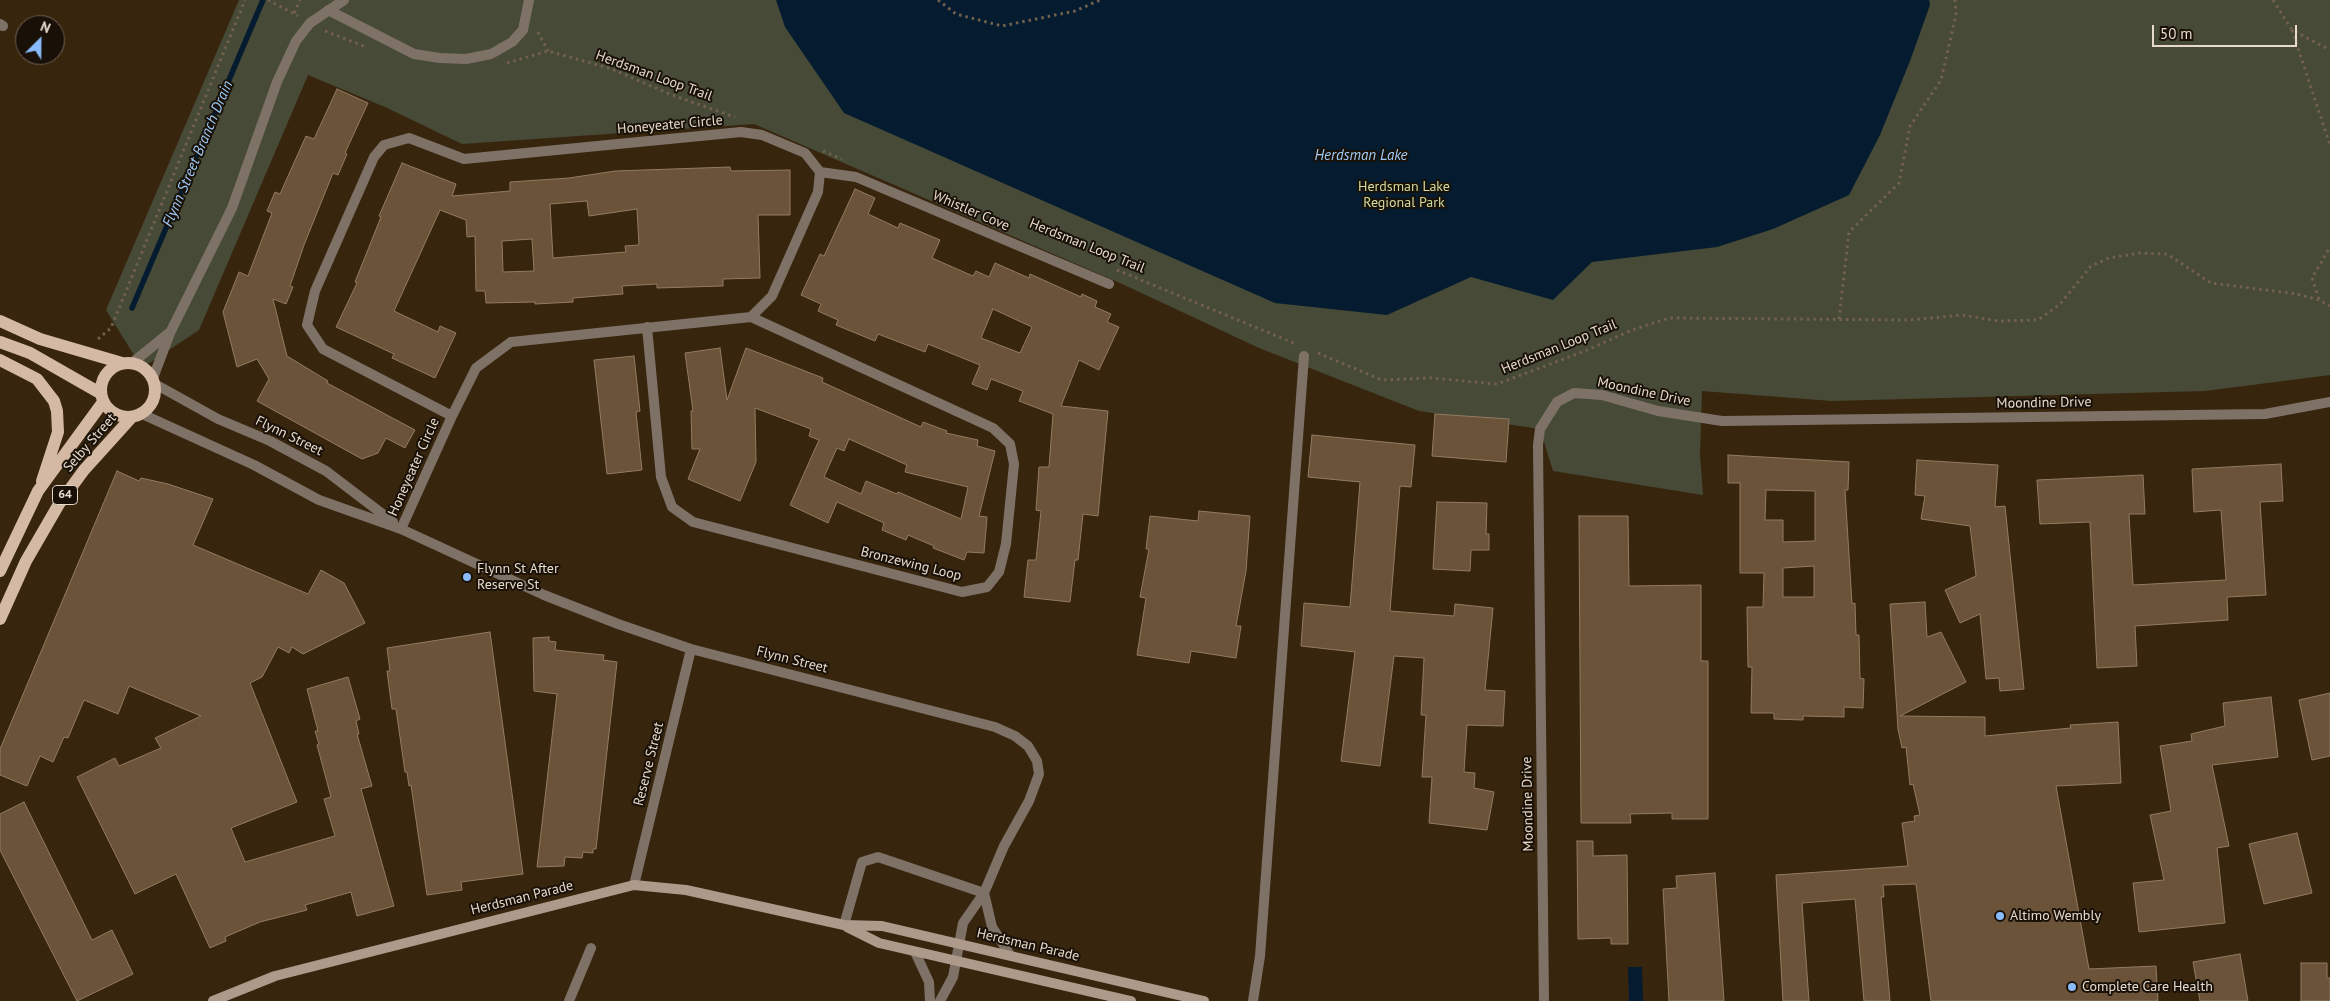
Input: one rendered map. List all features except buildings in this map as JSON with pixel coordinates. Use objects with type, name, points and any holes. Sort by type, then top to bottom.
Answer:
[{"type":"main road","points":[[0,321],[40,338],[127,363],[148,371],[154,381]]},
{"type":"main road","points":[[0,342],[30,353],[101,398],[114,415],[136,416]]},
{"type":"main road","name":"64","points":[[0,360],[37,379],[54,401],[57,411],[58,432],[38,490]]},
{"type":"main road","name":"64","points":[[101,398],[103,377],[114,366],[127,363]]},
{"type":"main road","name":"64","points":[[136,416],[149,409],[153,401],[154,381]]},
{"type":"main road","name":"Selby Street","points":[[0,571],[38,490],[101,398]]},
{"type":"main road","name":"Selby Street","points":[[0,619],[26,561],[59,504],[84,470],[136,416]]},
{"type":"main road","name":"Herdsman Parade","points":[[213,1001],[275,976],[634,885],[686,890],[844,925],[882,926],[1204,1001]]},
{"type":"main road","name":"Herdsman Parade","points":[[844,925],[879,943],[1131,1001]]},
{"type":"street","points":[[154,381],[170,333],[232,208],[277,82],[296,41],[310,23],[344,0]]},
{"type":"street","points":[[328,10],[414,54],[466,59],[491,54],[512,42],[523,30],[529,0]]},
{"type":"street","name":"Honeyeater Circle","points":[[452,416],[323,349],[307,325],[315,291],[374,156],[384,145],[409,138],[464,159],[741,132],[762,135],[805,153],[820,172]]},
{"type":"street","points":[[750,317],[772,296],[818,192],[820,172]]},
{"type":"street","name":"Whistler Cove","points":[[820,172],[856,177],[1109,284]]},
{"type":"street","name":"Honeyeater Circle","points":[[401,529],[476,368],[511,342],[750,317]]},
{"type":"street","name":"Bronzewing Loop","points":[[647,327],[661,477],[672,507],[693,522],[962,592],[987,587],[999,572],[1006,544],[1014,464],[1010,444],[993,428],[750,317]]},
{"type":"street","points":[[127,363],[170,333]]},
{"type":"street","points":[[1253,1001],[1260,956],[1306,353]]},
{"type":"street","name":"Flynn Street","points":[[154,381],[218,419],[270,441],[326,471],[401,529]]},
{"type":"street","name":"Moondine Drive","points":[[1544,1001],[1538,445],[1540,429],[1557,402],[1574,393],[1602,395],[1658,411],[1722,421],[2265,414],[2330,402]]},
{"type":"street","name":"Flynn Street","points":[[136,416],[254,465],[319,500],[401,529],[544,596],[618,624],[691,649],[995,727],[1015,736],[1028,746],[1037,762],[1038,774],[1029,801],[1004,846],[984,893],[963,923],[953,977],[940,1001]]},
{"type":"street","name":"Reserve Street","points":[[634,885],[691,649]]},
{"type":"street","points":[[844,925],[862,862],[878,857],[984,893],[992,927],[1010,955]]},
{"type":"street","points":[[569,1001],[591,948]]},
{"type":"street","points":[[914,952],[929,982],[930,1001]]},
{"type":"path","points":[[94,343],[111,328],[245,0]]},
{"type":"path","points":[[268,0],[284,7]]},
{"type":"path","points":[[294,13],[300,0]]},
{"type":"path","points":[[938,0],[956,14],[1002,26],[1076,11],[1100,0]]},
{"type":"path","points":[[1839,320],[1849,232],[1899,183],[1910,126],[1941,80],[1956,14],[1955,0]]},
{"type":"path","points":[[2273,0],[2292,30],[2330,145]]},
{"type":"path","points":[[310,23],[355,44],[372,49]]},
{"type":"path","points":[[2292,30],[2330,50]]},
{"type":"path","name":"Herdsman Loop Trail","points":[[506,63],[548,51],[612,70],[672,95],[736,118]]},
{"type":"path","points":[[819,150],[847,161]]},
{"type":"path","points":[[2319,300],[2312,278],[2330,247]]},
{"type":"path","name":"Herdsman Loop Trail","points":[[1306,353],[1382,380],[1431,378],[1497,384],[1585,351],[1632,330],[1669,318],[1909,320],[1962,315],[1999,321],[2038,320],[2060,304],[2090,266],[2109,258],[2140,253],[2167,254],[2211,283],[2297,294],[2319,300],[2330,306]]},
{"type":"path","name":"Herdsman Loop Trail","points":[[1114,269],[1299,346]]},
{"type":"green space","name":"Herdsman Lake Regional Park","points":[[239,0],[2330,0],[2330,375],[2205,391],[1832,401],[1702,391],[1700,454],[1703,495],[1553,471],[1540,429],[1419,411],[1259,348],[1120,283],[754,124],[462,144],[385,107],[308,75],[199,330],[142,368],[106,310]]},
{"type":"water","name":"Herdsman Lake","points":[[776,0],[1929,0],[1930,5],[1880,135],[1849,195],[1773,229],[1717,247],[1592,262],[1553,300],[1471,277],[1387,315],[1275,303],[844,113],[785,27]]},
{"type":"water","points":[[1628,967],[1642,967],[1643,1001],[1629,1001]]},
{"type":"waterway","name":"Flynn Street Branch Drain","points":[[132,308],[263,0]]},
{"type":"place","name":"Flynn St After Reserve St","points":[[467,577]]},
{"type":"place","name":"Altimo Wembly","points":[[2000,916]]},
{"type":"place","name":"Complete Care Health","points":[[2072,987]]}]
